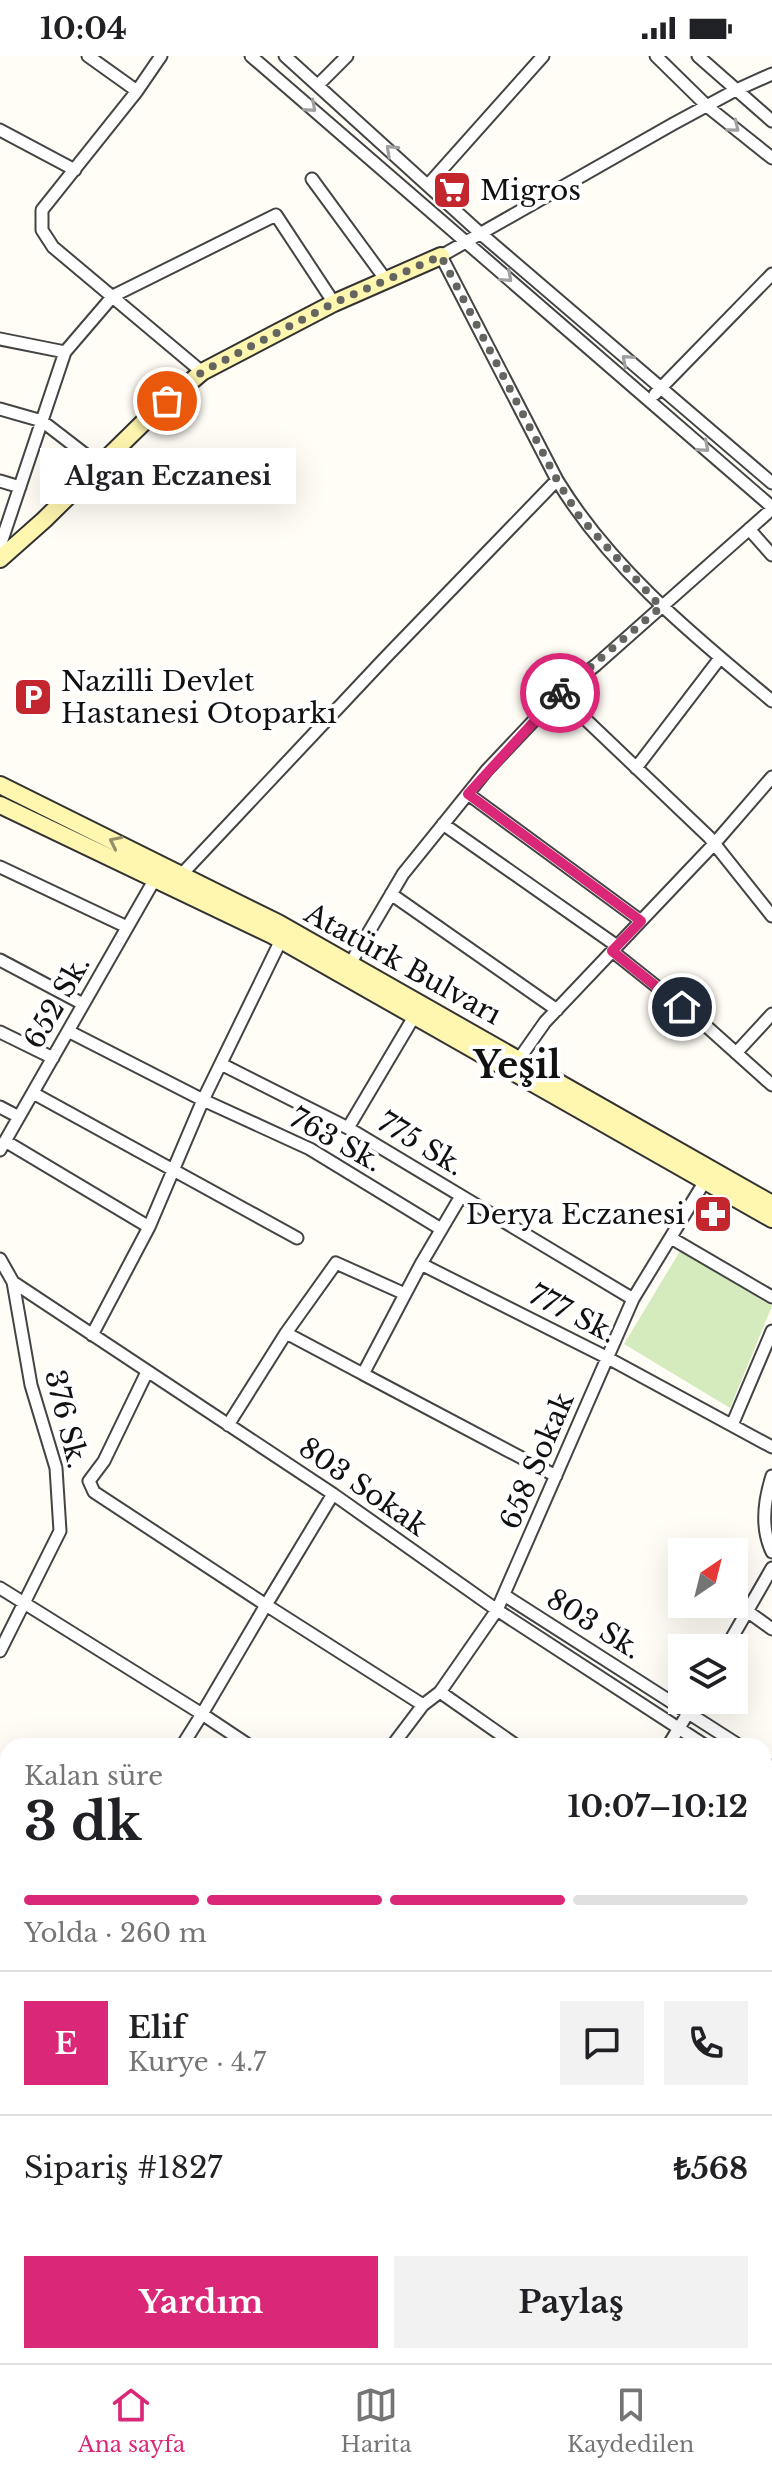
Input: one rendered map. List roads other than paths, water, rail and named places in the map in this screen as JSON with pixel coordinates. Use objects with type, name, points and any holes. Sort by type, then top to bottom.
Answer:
[{"type":"main road","points":[[0,559],[150,416],[202,372],[334,303],[441,256]]},
{"type":"main road","name":"Atatürk Bulvarı","points":[[0,785],[278,923],[772,1204]]},
{"type":"main road","name":"Atatürk Bulvarı","points":[[0,805],[156,877],[281,940],[772,1219]]},
{"type":"street","points":[[88,56],[137,91]]},
{"type":"street","points":[[161,56],[137,91],[42,210],[42,230],[53,247],[202,372]]},
{"type":"street","points":[[251,56],[772,508],[559,694],[468,794],[403,874],[350,964]]},
{"type":"street","points":[[285,56],[480,233],[772,483]]},
{"type":"street","points":[[319,84],[347,56]]},
{"type":"street","points":[[428,185],[543,56]]},
{"type":"street","points":[[656,56],[708,107],[772,158]]},
{"type":"street","points":[[698,56],[734,91],[772,121]]},
{"type":"street","points":[[772,74],[673,124],[441,256],[557,480],[579,516],[661,607],[772,701]]},
{"type":"street","points":[[0,130],[75,170]]},
{"type":"street","points":[[312,179],[386,280]]},
{"type":"street","points":[[0,546],[65,352],[113,296],[276,215],[334,303]]},
{"type":"street","points":[[650,399],[772,274]]},
{"type":"street","points":[[0,339],[65,352]]},
{"type":"street","points":[[0,409],[42,421],[99,465]]},
{"type":"street","points":[[181,875],[557,480]]},
{"type":"street","points":[[0,481],[20,487]]},
{"type":"street","points":[[749,529],[772,555]]},
{"type":"street","points":[[636,768],[720,658]]},
{"type":"street","points":[[559,694],[714,844],[772,916]]},
{"type":"street","points":[[519,1059],[557,1010],[714,844],[772,777]]},
{"type":"street","points":[[468,794],[641,921]]},
{"type":"street","points":[[443,824],[615,948],[772,1085]]},
{"type":"street","points":[[0,867],[127,927]]},
{"type":"street","name":"652 Sk.","points":[[3,1145],[156,877]]},
{"type":"street","points":[[391,894],[557,1010]]},
{"type":"street","points":[[92,1335],[149,1227],[203,1100],[281,940]]},
{"type":"street","points":[[0,960],[83,1004]]},
{"type":"street","points":[[736,1053],[772,1014]]},
{"type":"street","points":[[348,1128],[415,1015]]},
{"type":"street","name":"763 Sk.","points":[[68,1031],[203,1100],[310,1149],[441,1229]]},
{"type":"street","points":[[0,1032],[53,1058]]},
{"type":"street","name":"775 Sk.","points":[[221,1064],[348,1128],[633,1299]]},
{"type":"street","points":[[33,1093],[297,1238]]},
{"type":"street","points":[[0,1107],[19,1117]]},
{"type":"street","points":[[3,1145],[149,1227]]},
{"type":"street","name":"658 Sokak","points":[[398,1738],[423,1705],[440,1692],[497,1610],[633,1299],[705,1181]]},
{"type":"street","points":[[363,1374],[461,1196]]},
{"type":"street","points":[[671,1238],[772,1297]]},
{"type":"street","name":"803 Sokak","points":[[0,1259],[13,1282],[333,1494],[497,1610],[694,1738]]},
{"type":"street","points":[[228,1425],[286,1333],[336,1263],[405,1294]]},
{"type":"street","name":"777 Sk.","points":[[421,1264],[606,1357],[772,1447]]},
{"type":"street","name":"376 Sk.","points":[[0,1651],[60,1531],[56,1468],[31,1385],[13,1282]]},
{"type":"street","points":[[732,1425],[772,1331]]},
{"type":"street","points":[[286,1333],[556,1476]]},
{"type":"street","points":[[147,1372],[104,1461],[89,1481],[94,1492],[423,1705]]},
{"type":"street","points":[[772,1476],[765,1537],[772,1552]]},
{"type":"street","points":[[187,1738],[333,1494]]},
{"type":"street","points":[[748,1609],[772,1568]]},
{"type":"street","points":[[0,1588],[238,1738]]},
{"type":"street","name":"803 Sk.","points":[[504,1595],[668,1699]]},
{"type":"street","points":[[748,1612],[772,1629]]},
{"type":"street","points":[[440,1692],[506,1738]]},
{"type":"street","points":[[673,1738],[688,1714]]},
{"type":"street","name":"803 Sk.","points":[[692,1714],[728,1738]]},
{"type":"place","name":"Migros","points":[[452,190]]},
{"type":"place","name":"Algan Eczanesi","points":[[167,401]]},
{"type":"place","name":"Nazilli Devlet Hastanesi Otoparkı","points":[[33,697]]},
{"type":"place","name":"Derya Eczanesi","points":[[713,1214]]},
{"type":"district","name":"Yeşil","points":[[517,1065]]}]
